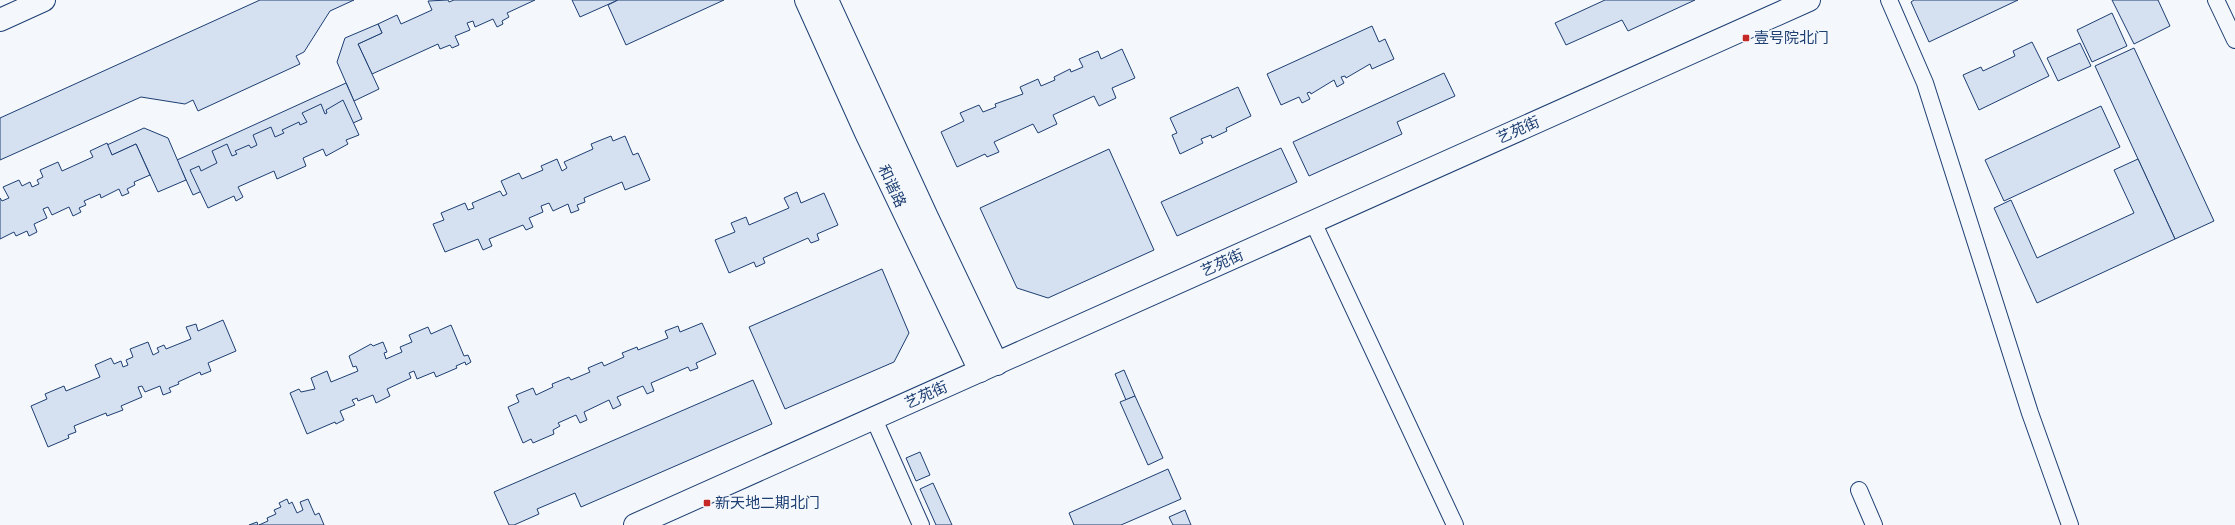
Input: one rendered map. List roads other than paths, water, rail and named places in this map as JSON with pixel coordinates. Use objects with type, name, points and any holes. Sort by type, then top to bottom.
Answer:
[{"type":"street","points":[[0,20],[44,0]]},
{"type":"street","name":"和谐路","points":[[806,0],[866,133],[988,368]]},
{"type":"street","name":"和谐路","points":[[827,0],[926,217],[988,368]]},
{"type":"street","name":"艺苑街","points":[[635,525],[1809,0]]},
{"type":"street","points":[[1889,0],[1925,83],[2030,413],[2070,525]]},
{"type":"street","points":[[2216,0],[2235,40]]},
{"type":"street","points":[[1313,222],[1455,525]]},
{"type":"street","points":[[874,419],[921,525]]},
{"type":"street","points":[[1859,490],[1874,525]]},
{"type":"place","name":"壹号院北门","points":[[1746,38]]},
{"type":"place","name":"新天地二期北门","points":[[707,503]]}]
